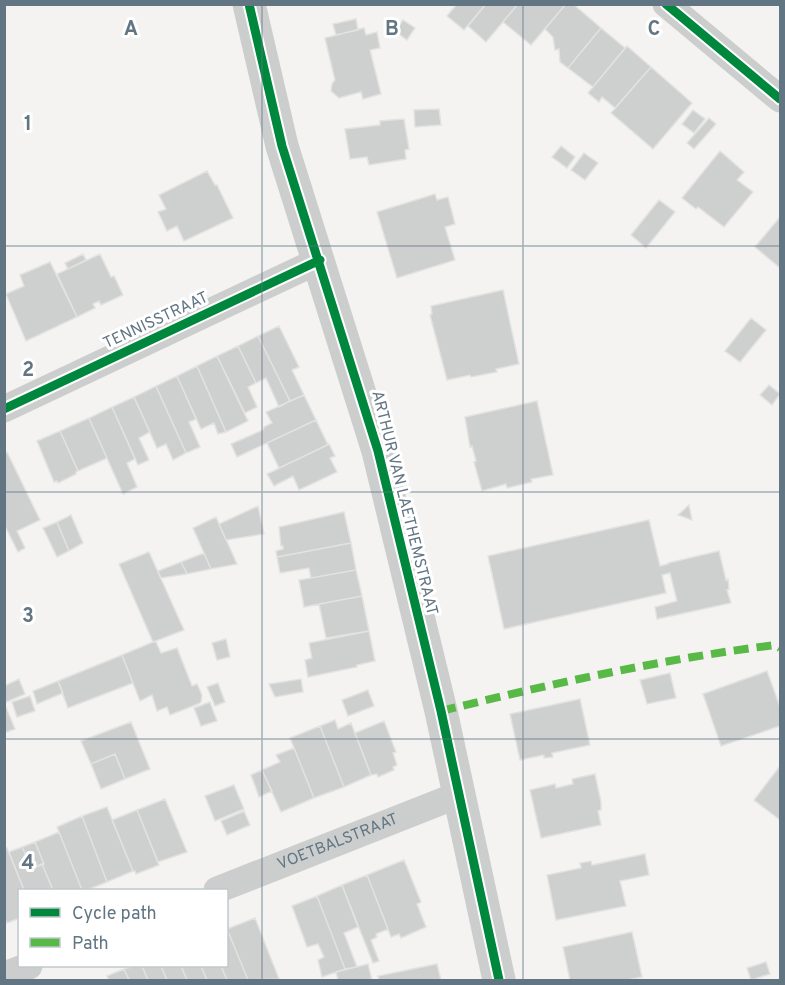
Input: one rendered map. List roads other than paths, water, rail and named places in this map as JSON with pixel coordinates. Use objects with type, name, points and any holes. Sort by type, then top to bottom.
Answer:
[{"type":"street","name":"ARTHUR VAN LAETHEMSTRAAT","points":[[249,4],[282,146],[320,260],[378,451],[441,711],[499,981]]},
{"type":"street","points":[[666,4],[780,99]]},
{"type":"street","name":"TENNISSTRAAT","points":[[4,409],[320,260]]},
{"type":"street","name":"VOETBALSTRAAT","points":[[222,889],[458,795]]},
{"type":"street","points":[[4,975],[26,967]]}]
